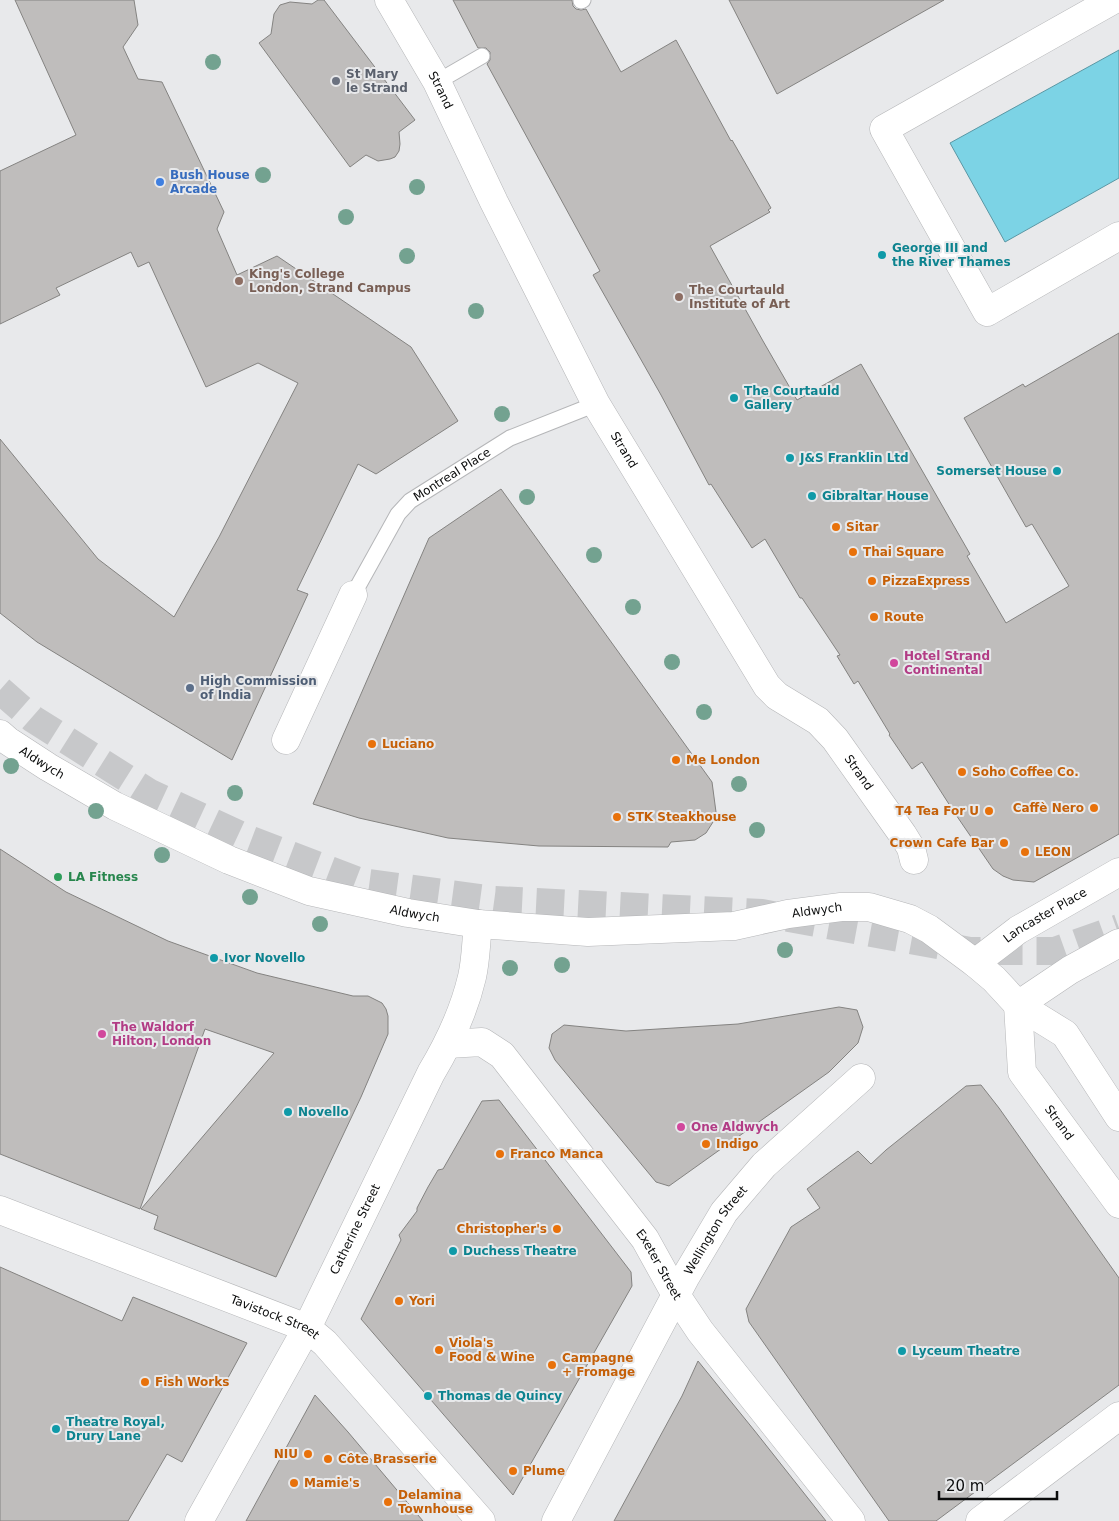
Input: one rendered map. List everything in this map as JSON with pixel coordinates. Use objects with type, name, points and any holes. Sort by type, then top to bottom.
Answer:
[{"type":"street","name":"Strand","points":[[389,0],[437,82],[494,202],[596,404],[767,686],[777,696],[818,721],[835,739],[907,841],[914,860]]},
{"type":"street","points":[[1113,0],[884,130],[986,312],[1119,236]]},
{"type":"street","points":[[286,740],[353,595]]},
{"type":"street","name":"Aldwych","points":[[0,734],[48,767],[116,806],[229,860],[309,891],[408,913],[478,924],[588,932],[724,926],[841,907],[869,907],[910,919],[929,929],[975,963]]},
{"type":"street","name":"Lancaster Place","points":[[975,963],[1018,930],[1119,872]]},
{"type":"street","name":"Catherine Street","points":[[200,1521],[307,1328],[431,1073],[448,1044],[466,999],[472,975],[478,924]]},
{"type":"street","points":[[1018,1004],[1070,970],[1119,943]]},
{"type":"street","points":[[975,963],[994,979],[1018,1004],[1065,1034],[1119,1117]]},
{"type":"street","name":"Strand","points":[[1018,1004],[1022,1072],[1119,1204]]},
{"type":"street","name":"Exeter Street","points":[[448,1044],[482,1042],[502,1055],[644,1239],[676,1295],[700,1331],[851,1521]]},
{"type":"street","name":"Wellington Street","points":[[556,1521],[676,1295],[724,1212],[764,1166],[861,1078]]},
{"type":"street","name":"Tavistock Street","points":[[0,1210],[307,1328],[325,1343],[481,1521]]},
{"type":"street","points":[[980,1521],[1119,1416]]},
{"type":"lane","points":[[437,82],[482,56]]},
{"type":"lane","name":"Montreal Place","points":[[353,595],[398,514],[410,501],[510,438],[596,404]]},
{"type":"water","points":[[1119,50],[1119,178],[1005,242],[950,143]]},
{"type":"building","name":"King's College London, Strand Campus","points":[[15,0],[134,0],[138,25],[123,47],[138,79],[162,82],[224,212],[217,229],[237,275],[277,256],[411,347],[458,421],[376,474],[358,464],[297,590],[308,594],[232,760],[37,642],[0,613],[0,439],[98,559],[174,617],[219,537],[298,383],[258,363],[206,387],[149,262],[138,267],[131,252],[56,288],[60,295],[0,324],[0,171],[76,135]]},
{"type":"building","name":"St Mary le Strand","points":[[318,0],[324,0],[415,120],[399,132],[399,151],[395,157],[378,161],[366,155],[350,167],[259,43],[271,34],[274,14],[280,5],[290,2],[312,4]]},
{"type":"building","points":[[453,0],[572,0],[573,6],[576,9],[586,9],[621,72],[676,40],[731,141],[771,208],[768,210],[770,212],[710,246],[763,341],[797,400],[861,364],[970,554],[967,556],[1006,623],[1069,586],[1032,524],[1026,527],[964,418],[1023,384],[1025,387],[1119,333],[1119,834],[1034,882],[1013,880],[993,869],[922,762],[912,769],[889,735],[858,681],[854,684],[837,656],[840,655],[802,598],[800,598],[765,539],[752,548],[711,484],[709,485],[661,395],[593,275],[600,271],[487,64],[490,60],[490,52],[486,48],[478,48]]},
{"type":"building","points":[[729,0],[944,0],[777,94]]},
{"type":"building","points":[[501,489],[712,782],[716,812],[713,822],[706,833],[695,840],[671,842],[668,847],[539,846],[448,838],[359,818],[313,804],[429,538]]},
{"type":"building","name":"The Waldorf Hilton, London","points":[[0,849],[66,892],[168,941],[257,973],[353,996],[368,996],[382,1003],[386,1009],[388,1034],[361,1097],[276,1277],[154,1229],[158,1216],[141,1209],[274,1053],[205,1029],[140,1209],[0,1154]]},
{"type":"building","name":"One Aldwych","points":[[839,1007],[857,1010],[863,1027],[858,1043],[829,1072],[669,1186],[656,1182],[555,1060],[549,1048],[552,1034],[564,1025],[626,1031],[738,1024]]},
{"type":"building","name":"Lyceum Theatre","points":[[981,1085],[1119,1278],[1119,1385],[936,1521],[889,1521],[749,1322],[746,1309],[791,1227],[820,1208],[807,1189],[858,1151],[871,1164],[966,1086]]},
{"type":"building","points":[[499,1100],[631,1272],[632,1286],[513,1495],[361,1319],[401,1240],[399,1235],[417,1211],[438,1170],[443,1169],[482,1101]]},
{"type":"building","points":[[0,1267],[122,1321],[133,1297],[247,1343],[182,1462],[167,1454],[128,1521],[0,1521]]},
{"type":"building","points":[[698,1361],[826,1521],[614,1521],[682,1396]]},
{"type":"building","points":[[315,1395],[348,1432],[423,1521],[246,1521]]},
{"type":"tunnel","points":[[0,690],[33,719],[150,793],[251,840],[361,882],[495,900],[762,913],[970,951],[1055,951],[1119,928]]},
{"type":"place","name":"St Mary le Strand","points":[[336,81]]},
{"type":"place","name":"Bush House Arcade","points":[[160,182]]},
{"type":"place","name":"George III and the River Thames","points":[[882,255]]},
{"type":"place","name":"King's College London, Strand Campus","points":[[239,281]]},
{"type":"place","name":"The Courtauld Institute of Art","points":[[679,297]]},
{"type":"place","name":"The Courtauld Gallery","points":[[734,398]]},
{"type":"place","name":"J&S Franklin Ltd","points":[[790,458]]},
{"type":"place","name":"Somerset House","points":[[1057,471]]},
{"type":"place","name":"Gibraltar House","points":[[812,496]]},
{"type":"place","name":"Sitar","points":[[836,527]]},
{"type":"place","name":"Thai Square","points":[[853,552]]},
{"type":"place","name":"PizzaExpress","points":[[872,581]]},
{"type":"place","name":"Route","points":[[874,617]]},
{"type":"place","name":"Hotel Strand Continental","points":[[894,663]]},
{"type":"place","name":"High Commission of India","points":[[190,688]]},
{"type":"place","name":"Luciano","points":[[372,744]]},
{"type":"place","name":"Me London","points":[[676,760]]},
{"type":"place","name":"Soho Coffee Co.","points":[[962,772]]},
{"type":"place","name":"Caffè Nero","points":[[1094,808]]},
{"type":"place","name":"T4 Tea For U","points":[[989,811]]},
{"type":"place","name":"STK Steakhouse","points":[[617,817]]},
{"type":"place","name":"Crown Cafe Bar","points":[[1004,843]]},
{"type":"place","name":"LEON","points":[[1025,852]]},
{"type":"place","name":"LA Fitness","points":[[58,877]]},
{"type":"place","name":"Ivor Novello","points":[[214,958]]},
{"type":"place","name":"The Waldorf Hilton, London","points":[[102,1034]]},
{"type":"place","name":"Novello","points":[[288,1112]]},
{"type":"place","name":"One Aldwych","points":[[681,1127]]},
{"type":"place","name":"Indigo","points":[[706,1144]]},
{"type":"place","name":"Franco Manca","points":[[500,1154]]},
{"type":"place","name":"Christopher's","points":[[557,1229]]},
{"type":"place","name":"Duchess Theatre","points":[[453,1251]]},
{"type":"place","name":"Yori","points":[[399,1301]]},
{"type":"place","name":"Viola's Food & Wine","points":[[439,1350]]},
{"type":"place","name":"Lyceum Theatre","points":[[902,1351]]},
{"type":"place","name":"Campagne + Fromage","points":[[552,1365]]},
{"type":"place","name":"Fish Works","points":[[145,1382]]},
{"type":"place","name":"Thomas de Quincy","points":[[428,1396]]},
{"type":"place","name":"Theatre Royal, Drury Lane","points":[[56,1429]]},
{"type":"place","name":"NIU","points":[[308,1454]]},
{"type":"place","name":"Côte Brasserie","points":[[328,1459]]},
{"type":"place","name":"Plume","points":[[513,1471]]},
{"type":"place","name":"Mamie's","points":[[294,1483]]},
{"type":"place","name":"Delamina Townhouse","points":[[388,1502]]}]
